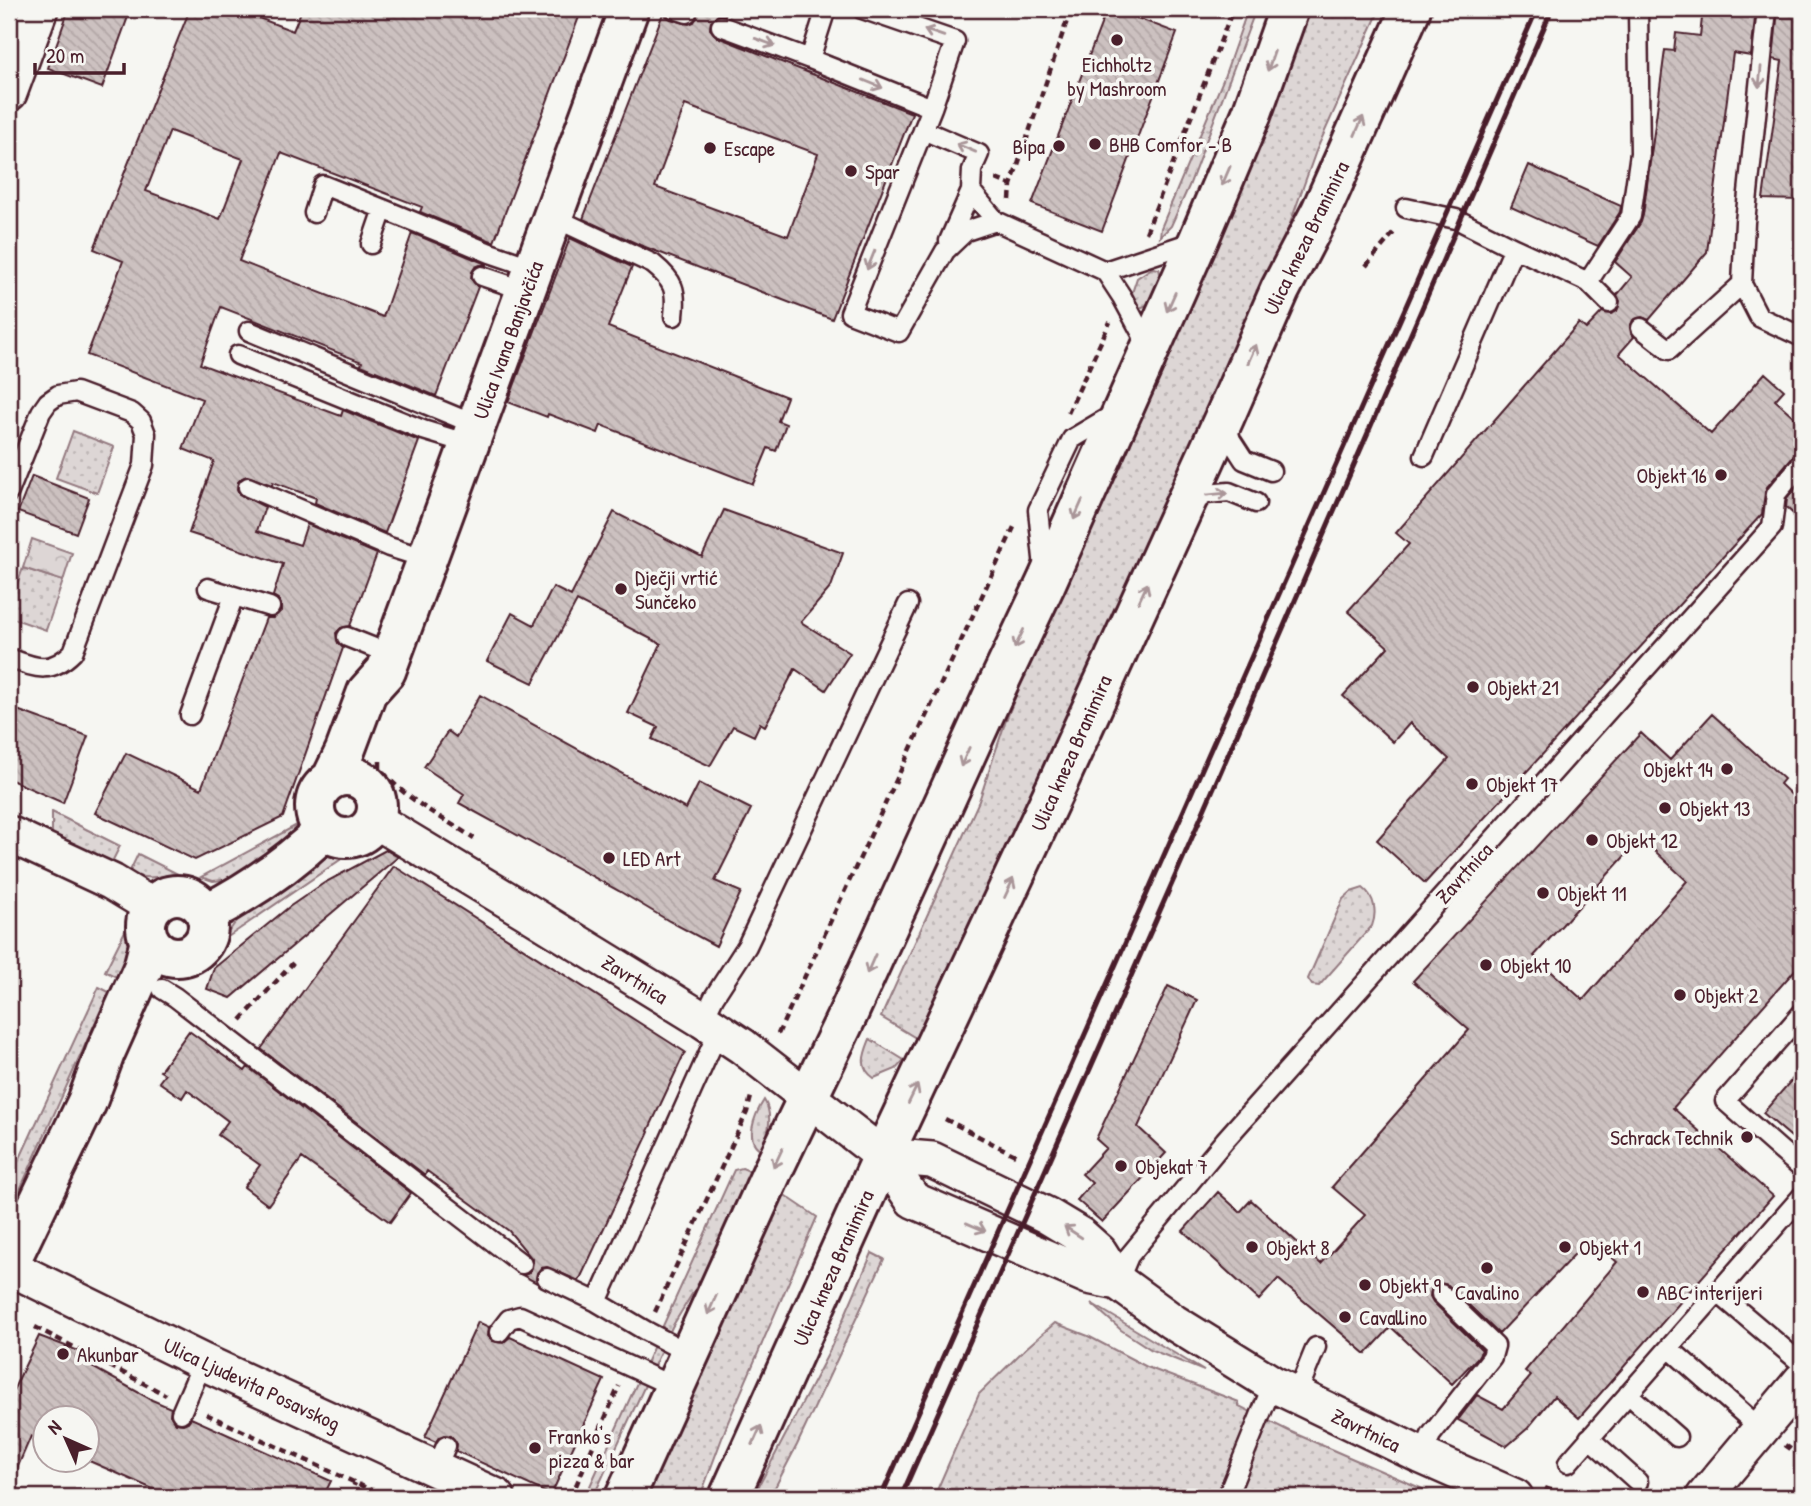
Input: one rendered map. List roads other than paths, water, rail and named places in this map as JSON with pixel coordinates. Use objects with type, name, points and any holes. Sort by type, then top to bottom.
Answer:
[{"type":"main road","name":"Ulica Ivana Banjavčića","points":[[365,783],[368,756],[387,699],[389,663],[629,9]]},
{"type":"main road","points":[[625,1497],[1046,583],[1199,239],[1252,113],[1289,9]]},
{"type":"main road","name":"Ulica kneza Branimira","points":[[729,1497],[883,1156],[1056,787],[1280,290],[1321,211],[1411,9]]},
{"type":"main road","points":[[365,783],[365,833],[343,839],[333,836],[318,823],[315,802],[318,793],[324,785],[365,783]]},
{"type":"main road","points":[[206,913],[271,875],[325,830]]},
{"type":"main road","points":[[174,894],[194,898],[200,903],[209,924],[206,939],[196,951],[162,935],[155,903],[174,894]]},
{"type":"main road","name":"Ulica Ljudevita Posavskog","points":[[87,1102],[120,1059],[162,989],[162,935]]},
{"type":"main road","name":"Ulica Ljudevita Posavskog","points":[[9,1266],[87,1102],[105,1053],[143,968],[162,935]]},
{"type":"street","points":[[9,93],[40,9]]},
{"type":"street","name":"Zavrtnica","points":[[365,783],[476,880],[711,1025],[765,1063],[883,1156],[913,1200],[1088,1276],[1118,1282],[1173,1322],[1285,1390],[1514,1497]]},
{"type":"street","points":[[9,834],[112,882],[162,935]]},
{"type":"street","name":"Ulica Ljudevita Posavskog","points":[[9,1266],[203,1362],[441,1458],[497,1497]]},
{"type":"street","points":[[1704,1497],[1802,1380]]},
{"type":"lane","points":[[810,59],[826,9]]},
{"type":"lane","points":[[862,9],[955,41],[932,108],[923,130],[850,313],[900,332],[945,251],[971,191],[972,170],[979,154],[923,130]]},
{"type":"lane","points":[[1588,282],[1631,216],[1640,153],[1639,9]]},
{"type":"lane","points":[[1767,9],[1745,222],[1742,285],[1759,317],[1802,337]]},
{"type":"lane","points":[[721,26],[932,108]]},
{"type":"lane","points":[[314,213],[323,185],[383,209],[530,280]]},
{"type":"lane","points":[[971,191],[996,221],[1105,271],[1150,349]]},
{"type":"lane","points":[[1406,208],[1457,219],[1588,282],[1609,303]]},
{"type":"lane","points":[[371,244],[383,209]]},
{"type":"lane","points":[[553,217],[653,264],[663,272],[672,283],[676,297],[674,316]]},
{"type":"lane","points":[[945,251],[966,231],[996,221]]},
{"type":"lane","points":[[1105,271],[1199,239]]},
{"type":"lane","points":[[1424,456],[1514,248]]},
{"type":"lane","points":[[482,276],[530,280]]},
{"type":"lane","points":[[1642,328],[1669,350],[1742,285]]},
{"type":"lane","points":[[248,331],[473,435]]},
{"type":"lane","points":[[238,355],[423,430],[473,435]]},
{"type":"lane","points":[[9,658],[45,669],[63,663],[73,652],[144,465],[146,433],[141,421],[132,413],[76,392],[58,395],[48,402],[41,412],[13,490]]},
{"type":"lane","points":[[1224,416],[1231,440],[1244,460],[1270,471]]},
{"type":"lane","name":"Zavrtnica","points":[[1118,1282],[1129,1256],[1225,1140],[1772,527],[1776,495],[1802,463]]},
{"type":"lane","points":[[248,487],[389,547],[427,559]]},
{"type":"lane","points":[[1181,512],[1206,494],[1229,492],[1256,503]]},
{"type":"lane","points":[[208,588],[270,607]]},
{"type":"lane","points":[[190,715],[234,596]]},
{"type":"lane","points":[[597,1302],[711,1025],[714,996],[747,946],[908,604]]},
{"type":"lane","points":[[346,637],[389,663]]},
{"type":"lane","points":[[162,989],[522,1264]]},
{"type":"lane","points":[[1802,1013],[1725,1101],[1802,1169]]},
{"type":"lane","points":[[1567,1463],[1802,1196]]},
{"type":"lane","points":[[547,1278],[597,1302],[646,1331],[682,1370]]},
{"type":"lane","points":[[1717,1292],[1802,1364]]},
{"type":"lane","points":[[1422,1456],[1431,1436],[1492,1357],[1495,1346],[1441,1294]]},
{"type":"lane","points":[[499,1332],[509,1319],[520,1316],[627,1366],[682,1370]]},
{"type":"lane","points":[[1227,1497],[1285,1390],[1316,1347]]},
{"type":"lane","points":[[1669,1348],[1761,1429]]},
{"type":"lane","points":[[181,1413],[203,1362]]},
{"type":"lane","points":[[1628,1394],[1677,1437]]},
{"type":"lane","points":[[1589,1438],[1638,1482]]},
{"type":"railway","points":[[881,1497],[1537,9]]},
{"type":"railway","points":[[901,1497],[1181,863],[1552,9]]},
{"type":"place","name":"Eichholtz by Mashroom","points":[[1117,40]]},
{"type":"place","name":"BHB Comfor - B","points":[[1095,144]]},
{"type":"place","name":"Bipa","points":[[1059,146]]},
{"type":"place","name":"Escape","points":[[710,148]]},
{"type":"place","name":"Spar","points":[[851,171]]},
{"type":"place","name":"Objekt 16","points":[[1721,475]]},
{"type":"place","name":"Dječji vrtić Sunčeko","points":[[621,589]]},
{"type":"place","name":"Objekt 21","points":[[1473,687]]},
{"type":"place","name":"Objekt 14","points":[[1727,769]]},
{"type":"place","name":"Objekt 17","points":[[1472,784]]},
{"type":"place","name":"Objekt 13","points":[[1665,808]]},
{"type":"place","name":"Objekt 12","points":[[1592,840]]},
{"type":"place","name":"LED Art","points":[[609,858]]},
{"type":"place","name":"Objekt 11","points":[[1543,893]]},
{"type":"place","name":"Objekt 10","points":[[1486,965]]},
{"type":"place","name":"Objekt 2","points":[[1680,995]]},
{"type":"place","name":"Schrack Technik","points":[[1747,1137]]},
{"type":"place","name":"Objekat 7","points":[[1121,1166]]},
{"type":"place","name":"Objekt 8","points":[[1252,1247]]},
{"type":"place","name":"Objekt 1","points":[[1565,1247]]},
{"type":"place","name":"Cavalino","points":[[1487,1268]]},
{"type":"place","name":"Objekt 9","points":[[1365,1285]]},
{"type":"place","name":"ABC interijeri","points":[[1643,1292]]},
{"type":"place","name":"Cavallino","points":[[1345,1317]]},
{"type":"place","name":"Akunbar","points":[[63,1354]]},
{"type":"place","name":"Franko's pizza & bar","points":[[535,1448]]}]
